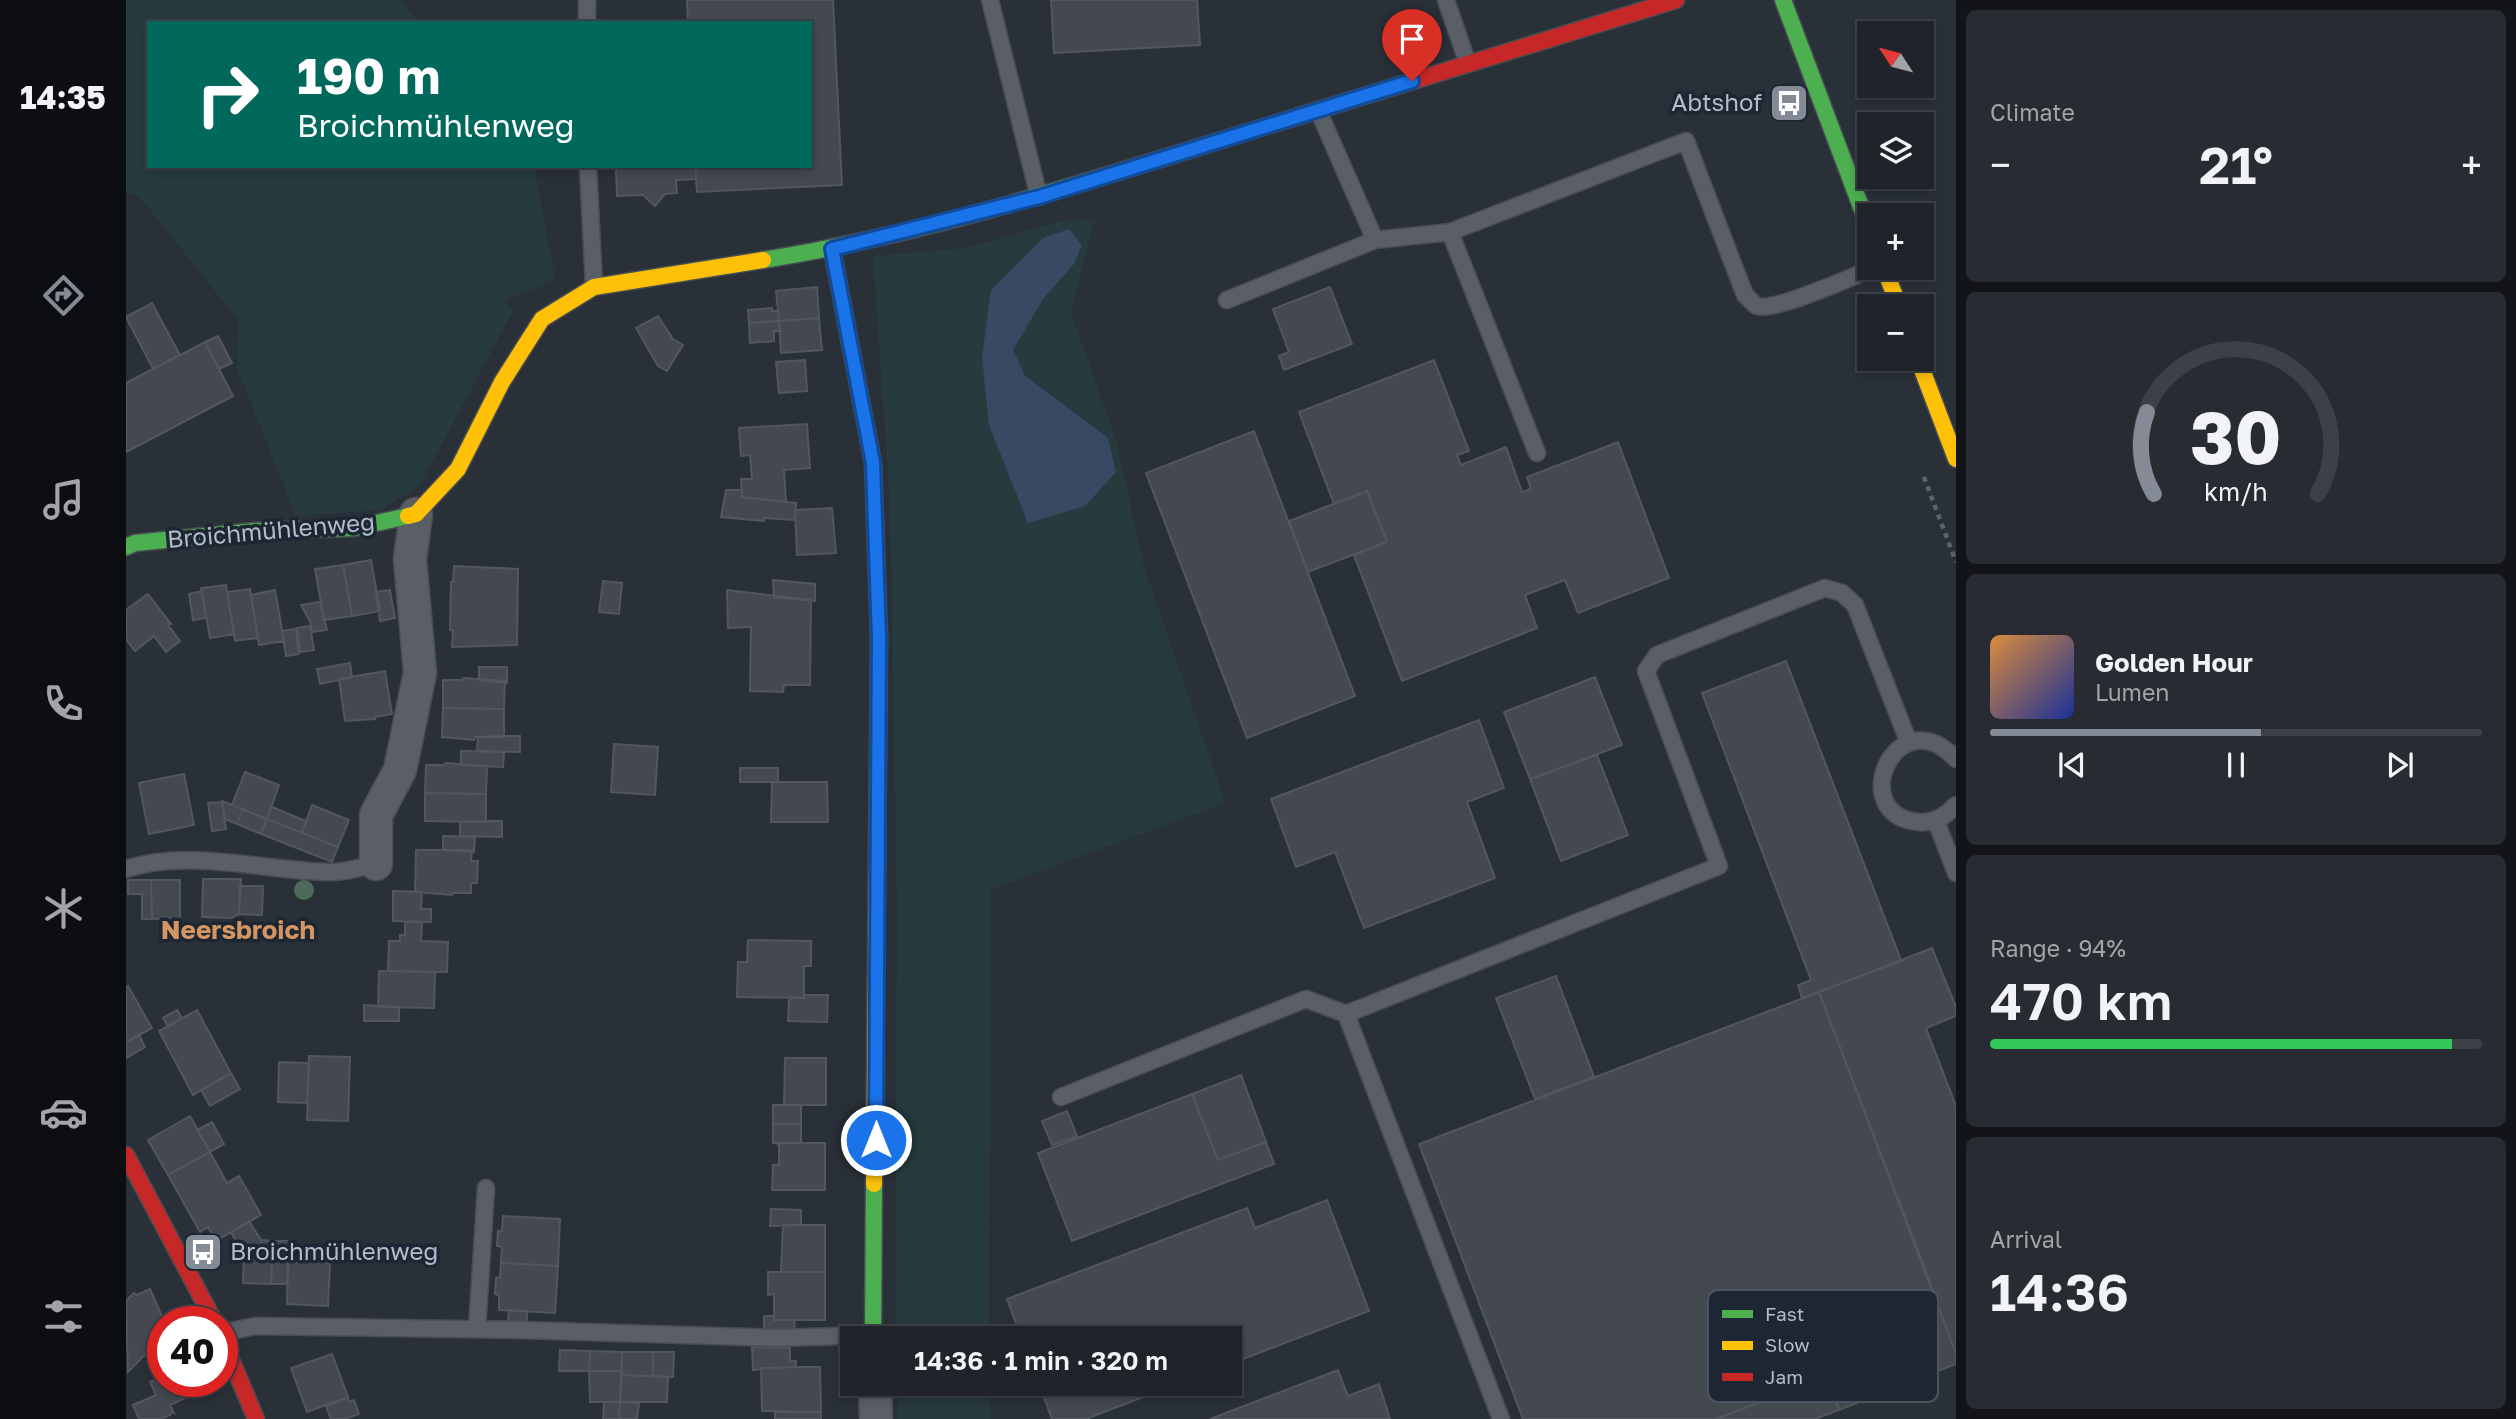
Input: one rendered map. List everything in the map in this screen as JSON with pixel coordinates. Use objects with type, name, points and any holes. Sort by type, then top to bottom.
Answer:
[{"type":"street","points":[[416,513],[458,469],[502,382],[542,319],[594,287],[832,249],[1039,197],[1676,0]]},
{"type":"street","points":[[1783,0],[1860,203]]},
{"type":"street","points":[[832,249],[873,463],[879,652],[873,1326]]},
{"type":"street","points":[[1923,371],[1956,459]]},
{"type":"street","name":"Broichmühlenweg","points":[[126,547],[135,543],[255,531],[354,528],[416,513],[410,559],[420,673],[400,770],[376,815],[376,864]]},
{"type":"street","points":[[126,1155],[206,1306]]},
{"type":"street","points":[[238,1375],[256,1419]]},
{"type":"street","points":[[875,1396],[876,1419]]},
{"type":"lane","points":[[587,0],[587,21]]},
{"type":"lane","points":[[990,0],[1039,197]]},
{"type":"lane","points":[[1446,0],[1468,64]]},
{"type":"lane","points":[[1318,110],[1376,240]]},
{"type":"lane","points":[[1227,300],[1376,240],[1450,232],[1686,141],[1745,295],[1755,305],[1766,307],[1798,298],[1857,275]]},
{"type":"lane","points":[[588,168],[594,287]]},
{"type":"lane","points":[[1450,232],[1537,453]]},
{"type":"lane","points":[[1061,1097],[1306,999],[1346,1014],[1719,866],[1646,671],[1657,655],[1825,588],[1842,593],[1855,605],[1909,743]]},
{"type":"lane","points":[[1956,759],[1936,743],[1909,743],[1889,758],[1883,770],[1883,795],[1889,807],[1899,816],[1923,823],[1936,821],[1947,815],[1956,804]]},
{"type":"lane","points":[[1936,821],[1956,873]]},
{"type":"lane","points":[[126,869],[178,860],[332,873],[376,864]]},
{"type":"lane","points":[[1346,1014],[1501,1419]]},
{"type":"lane","points":[[477,1329],[486,1188]]},
{"type":"lane","points":[[238,1331],[255,1326],[840,1337]]},
{"type":"green space","points":[[126,0],[402,0],[417,21],[147,21],[147,168],[534,168],[555,279],[505,301],[513,311],[419,487],[380,510],[296,516],[237,368],[238,320],[139,196],[126,192]]},
{"type":"green space","points":[[1095,220],[1071,313],[1117,442],[1143,563],[1225,803],[990,890],[989,1326],[895,1326],[897,902],[890,506],[873,256],[965,248],[1061,221]]},
{"type":"green space","points":[[897,1396],[990,1396],[990,1419],[898,1419]]},
{"type":"water","points":[[1069,229],[1082,245],[1074,264],[1043,299],[1013,350],[1025,376],[1108,438],[1116,472],[1085,506],[1028,523],[989,425],[982,357],[991,290],[1043,238]]},
{"type":"building","points":[[687,0],[833,0],[842,185],[697,192],[695,168],[812,168],[812,21],[688,21]]},
{"type":"building","points":[[1051,0],[1197,0],[1200,45],[1054,53]]},
{"type":"building","points":[[614,168],[695,168],[696,179],[676,180],[677,193],[665,194],[655,206],[643,195],[617,196],[616,170]]},
{"type":"building","points":[[817,287],[819,318],[779,321],[776,291]]},
{"type":"building","points":[[1330,287],[1352,344],[1284,370],[1279,356],[1289,352],[1273,309]]},
{"type":"building","points":[[152,303],[180,355],[153,369],[126,317]]},
{"type":"building","points":[[772,308],[772,311],[778,311],[779,321],[749,323],[748,310]]},
{"type":"building","points":[[658,316],[673,339],[683,345],[667,371],[658,366],[636,328]]},
{"type":"building","points":[[819,318],[822,350],[781,353],[779,321]]},
{"type":"building","points":[[779,321],[780,331],[774,331],[774,341],[750,343],[749,323]]},
{"type":"building","points":[[218,336],[232,363],[219,369],[205,342]]},
{"type":"building","points":[[205,342],[233,396],[126,452],[126,383]]},
{"type":"building","points":[[805,360],[807,391],[779,393],[776,362]]},
{"type":"building","points":[[1434,360],[1469,451],[1457,455],[1461,465],[1506,447],[1522,492],[1531,489],[1527,477],[1618,442],[1669,578],[1578,613],[1565,580],[1525,595],[1537,628],[1402,681],[1354,555],[1387,542],[1367,491],[1334,504],[1299,412]]},
{"type":"building","points":[[807,424],[810,468],[784,470],[786,502],[742,497],[741,479],[752,479],[750,455],[741,456],[739,428]]},
{"type":"building","points":[[1254,431],[1355,696],[1247,738],[1146,473]]},
{"type":"building","points":[[726,490],[742,490],[742,497],[796,503],[795,520],[764,518],[764,521],[721,517]]},
{"type":"building","points":[[1367,491],[1387,542],[1308,572],[1289,521]]},
{"type":"building","points":[[832,508],[836,553],[797,555],[795,510]]},
{"type":"building","points":[[371,560],[380,611],[352,616],[343,565]]},
{"type":"building","points":[[343,565],[352,616],[324,620],[315,569]]},
{"type":"building","points":[[454,566],[518,569],[517,645],[452,647],[451,582]]},
{"type":"building","points":[[773,580],[815,584],[815,601],[774,597]]},
{"type":"building","points":[[603,581],[622,583],[619,614],[599,612]]},
{"type":"building","points":[[226,585],[234,634],[210,638],[201,588]]},
{"type":"building","points":[[250,589],[258,638],[235,641],[227,592]]},
{"type":"building","points":[[275,590],[284,641],[259,645],[251,595]]},
{"type":"building","points":[[390,590],[395,618],[380,621],[376,592]]},
{"type":"building","points":[[727,590],[811,600],[810,685],[784,685],[783,692],[750,691],[751,627],[728,628]]},
{"type":"building","points":[[202,591],[206,618],[193,620],[189,594]]},
{"type":"building","points":[[148,594],[171,624],[168,625],[180,641],[166,652],[154,636],[135,651],[126,639],[126,610]]},
{"type":"building","points":[[320,602],[327,630],[311,632],[311,623],[301,605]]},
{"type":"building","points":[[310,626],[314,650],[300,652],[297,628]]},
{"type":"building","points":[[296,629],[299,654],[286,656],[282,631]]},
{"type":"building","points":[[1786,661],[1901,960],[1904,960],[1802,998],[1798,985],[1811,980],[1702,693]]},
{"type":"building","points":[[350,663],[352,677],[320,684],[317,669]]},
{"type":"building","points":[[479,667],[507,667],[507,683],[479,680]]},
{"type":"building","points":[[385,671],[392,714],[375,719],[345,721],[339,679]]},
{"type":"building","points":[[1595,677],[1622,745],[1530,779],[1504,712]]},
{"type":"building","points":[[464,678],[505,681],[504,709],[443,708],[443,680]]},
{"type":"building","points":[[443,708],[504,709],[504,737],[475,737],[474,740],[442,737]]},
{"type":"building","points":[[1479,720],[1504,788],[1467,802],[1495,878],[1364,928],[1335,852],[1296,867],[1271,799]]},
{"type":"building","points":[[520,736],[520,752],[477,751],[478,737]]},
{"type":"building","points":[[614,744],[658,747],[655,795],[611,792]]},
{"type":"building","points":[[461,751],[504,752],[503,767],[461,765]]},
{"type":"building","points":[[1597,755],[1628,835],[1561,861],[1530,779]]},
{"type":"building","points":[[446,763],[487,766],[486,794],[425,793],[426,765]]},
{"type":"building","points":[[740,768],[778,768],[778,782],[740,782]]},
{"type":"building","points":[[245,772],[279,785],[267,819],[232,805]]},
{"type":"building","points":[[184,774],[194,825],[149,834],[139,783]]},
{"type":"building","points":[[772,782],[827,782],[828,822],[771,822]]},
{"type":"building","points":[[425,793],[486,794],[486,822],[425,821]]},
{"type":"building","points":[[222,801],[243,809],[237,824],[225,819]]},
{"type":"building","points":[[222,802],[226,829],[212,831],[208,803]]},
{"type":"building","points":[[312,805],[349,820],[338,847],[302,833]]},
{"type":"building","points":[[272,807],[306,821],[302,833],[267,819]]},
{"type":"building","points":[[243,809],[267,820],[261,834],[237,824]]},
{"type":"building","points":[[267,819],[338,847],[332,862],[261,834]]},
{"type":"building","points":[[502,821],[502,837],[460,836],[460,822]]},
{"type":"building","points":[[443,836],[475,837],[474,852],[443,850]]},
{"type":"building","points":[[416,850],[472,850],[471,861],[478,861],[477,883],[471,883],[471,893],[452,895],[415,892]]},
{"type":"building","points":[[203,879],[241,879],[239,914],[231,918],[202,917]]},
{"type":"building","points":[[128,880],[151,880],[152,919],[142,919],[142,894],[128,894]]},
{"type":"building","points":[[151,880],[180,880],[180,918],[152,919]]},
{"type":"building","points":[[240,886],[263,886],[262,915],[239,914]]},
{"type":"building","points":[[393,891],[422,892],[421,909],[431,909],[431,922],[393,921]]},
{"type":"building","points":[[405,922],[422,922],[421,941],[448,942],[447,972],[388,971],[389,941],[400,941],[400,935],[405,935]]},
{"type":"building","points":[[748,940],[811,941],[811,966],[804,966],[804,998],[737,997],[738,962],[747,962]]},
{"type":"building","points":[[1932,948],[1956,1007],[1956,1016],[1926,1028],[1956,1106],[1956,1354],[1938,1306],[1938,1290],[1932,1290],[1819,992]]},
{"type":"building","points":[[379,971],[435,972],[434,1008],[378,1007]]},
{"type":"building","points":[[1556,976],[1594,1077],[1535,1099],[1496,998]]},
{"type":"building","points":[[128,986],[152,1028],[126,1042],[126,988]]},
{"type":"building","points":[[1819,992],[1932,1290],[1708,1290],[1708,1402],[1761,1402],[1716,1419],[1523,1419],[1419,1144]]},
{"type":"building","points":[[804,995],[828,995],[827,1022],[788,1021],[789,997],[804,998]]},
{"type":"building","points":[[364,1005],[399,1007],[399,1021],[364,1021]]},
{"type":"building","points":[[177,1010],[182,1018],[168,1027],[163,1018]]},
{"type":"building","points":[[197,1010],[231,1073],[193,1095],[159,1031]]},
{"type":"building","points":[[139,1035],[145,1047],[126,1058],[126,1042]]},
{"type":"building","points":[[309,1056],[350,1057],[348,1121],[307,1120]]},
{"type":"building","points":[[785,1058],[826,1058],[826,1105],[784,1105]]},
{"type":"building","points":[[279,1062],[309,1063],[307,1103],[278,1102]]},
{"type":"building","points":[[231,1073],[240,1089],[210,1106],[201,1090]]},
{"type":"building","points":[[1241,1075],[1266,1142],[1218,1160],[1192,1094]]},
{"type":"building","points":[[1192,1094],[1218,1160],[1266,1142],[1274,1164],[1072,1241],[1038,1153]]},
{"type":"building","points":[[773,1105],[801,1105],[801,1124],[773,1124]]},
{"type":"building","points":[[1067,1111],[1077,1136],[1052,1145],[1042,1121]]},
{"type":"building","points":[[190,1116],[210,1152],[168,1175],[148,1140]]},
{"type":"building","points":[[212,1122],[224,1144],[210,1152],[197,1130]]},
{"type":"building","points":[[773,1124],[801,1124],[801,1143],[773,1143]]},
{"type":"building","points":[[773,1143],[825,1143],[825,1190],[772,1190],[773,1165],[779,1165],[779,1144]]},
{"type":"building","points":[[210,1152],[227,1183],[239,1176],[261,1215],[216,1241],[208,1227],[200,1232],[168,1175]]},
{"type":"building","points":[[1327,1200],[1369,1311],[1242,1359],[1242,1326],[1017,1326],[1007,1299],[1247,1208],[1255,1228]]},
{"type":"building","points":[[771,1209],[801,1210],[801,1225],[770,1226]]},
{"type":"building","points":[[503,1216],[560,1219],[558,1266],[501,1263],[502,1247],[497,1246]]},
{"type":"building","points":[[249,1221],[261,1240],[260,1255],[244,1255],[231,1232]]},
{"type":"building","points":[[783,1225],[825,1225],[825,1272],[781,1272]]},
{"type":"building","points":[[261,1240],[273,1241],[271,1284],[243,1283],[244,1255],[260,1255]]},
{"type":"building","points":[[273,1241],[290,1241],[287,1284],[271,1284]]},
{"type":"building","points":[[288,1262],[330,1263],[328,1306],[287,1304]]},
{"type":"building","points":[[501,1263],[558,1266],[555,1313],[499,1310],[499,1295],[495,1294]]},
{"type":"building","points":[[768,1272],[825,1272],[825,1320],[774,1320],[774,1294],[768,1295]]},
{"type":"building","points":[[150,1289],[157,1306],[147,1306],[147,1352],[128,1372],[126,1301],[134,1293],[137,1295]]},
{"type":"building","points":[[1938,1305],[1956,1354],[1956,1364],[1938,1371]]},
{"type":"building","points":[[509,1310],[527,1311],[527,1322],[508,1321]]},
{"type":"building","points":[[764,1316],[774,1316],[774,1320],[795,1320],[794,1333],[764,1332]]},
{"type":"building","points":[[752,1347],[790,1348],[790,1361],[796,1361],[796,1367],[803,1367],[753,1370]]},
{"type":"building","points":[[560,1350],[590,1351],[589,1371],[559,1371]]},
{"type":"building","points":[[590,1351],[622,1352],[622,1371],[589,1371]]},
{"type":"building","points":[[622,1352],[653,1352],[653,1376],[621,1375]]},
{"type":"building","points":[[653,1352],[674,1352],[673,1377],[653,1376]]},
{"type":"building","points":[[332,1354],[348,1397],[307,1412],[291,1368]]},
{"type":"building","points":[[820,1367],[821,1412],[762,1411],[761,1368]]},
{"type":"building","points":[[1338,1370],[1348,1396],[1379,1384],[1390,1419],[1210,1419]]},
{"type":"building","points":[[589,1371],[622,1371],[620,1402],[590,1402]]},
{"type":"building","points":[[621,1375],[668,1377],[667,1402],[620,1402]]},
{"type":"building","points":[[1043,1396],[1146,1396],[1086,1419],[1052,1419]]},
{"type":"building","points":[[151,1397],[188,1397],[170,1405],[174,1413],[161,1419],[139,1419],[133,1405]]},
{"type":"building","points":[[348,1397],[349,1402],[354,1400],[359,1414],[345,1419],[331,1419],[326,1406]]},
{"type":"building","points":[[604,1402],[620,1402],[619,1419],[603,1419]]},
{"type":"building","points":[[620,1402],[639,1403],[637,1419],[619,1419]]},
{"type":"building","points":[[1761,1402],[1836,1402],[1839,1410],[1815,1419],[1716,1419]]},
{"type":"building","points":[[1836,1402],[1859,1402],[1839,1410]]},
{"type":"building","points":[[775,1412],[821,1412],[821,1419],[775,1419]]},
{"type":"traffic: fast","points":[[1783,0],[1860,203]]},
{"type":"traffic: fast","points":[[763,260],[946,221],[1066,188],[1244,133]]},
{"type":"traffic: fast","points":[[832,249],[873,463],[879,638],[878,755]]},
{"type":"traffic: fast","points":[[126,547],[135,543],[255,531],[354,528],[408,516]]},
{"type":"traffic: fast","points":[[873,1326],[874,1184]]},
{"type":"traffic: slow","points":[[408,516],[416,514],[458,469],[502,382],[542,319],[594,287],[763,260]]},
{"type":"traffic: slow","points":[[1889,280],[1894,294]]},
{"type":"traffic: slow","points":[[1923,371],[1956,459]]},
{"type":"traffic: slow","points":[[874,1184],[878,755]]},
{"type":"traffic: jam","points":[[1244,133],[1676,0]]},
{"type":"traffic: jam","points":[[126,1155],[206,1306]]},
{"type":"traffic: jam","points":[[238,1376],[256,1419]]},
{"type":"place","name":"Abtshof","points":[[1789,103]]},
{"type":"place","name":"Broichmühlenweg","points":[[203,1252]]},
{"type":"district","name":"Neersbroich","points":[[238,930]]},
{"type":"route","points":[[876,1140],[879,638],[873,463],[832,249],[1039,197],[1412,81]]}]
